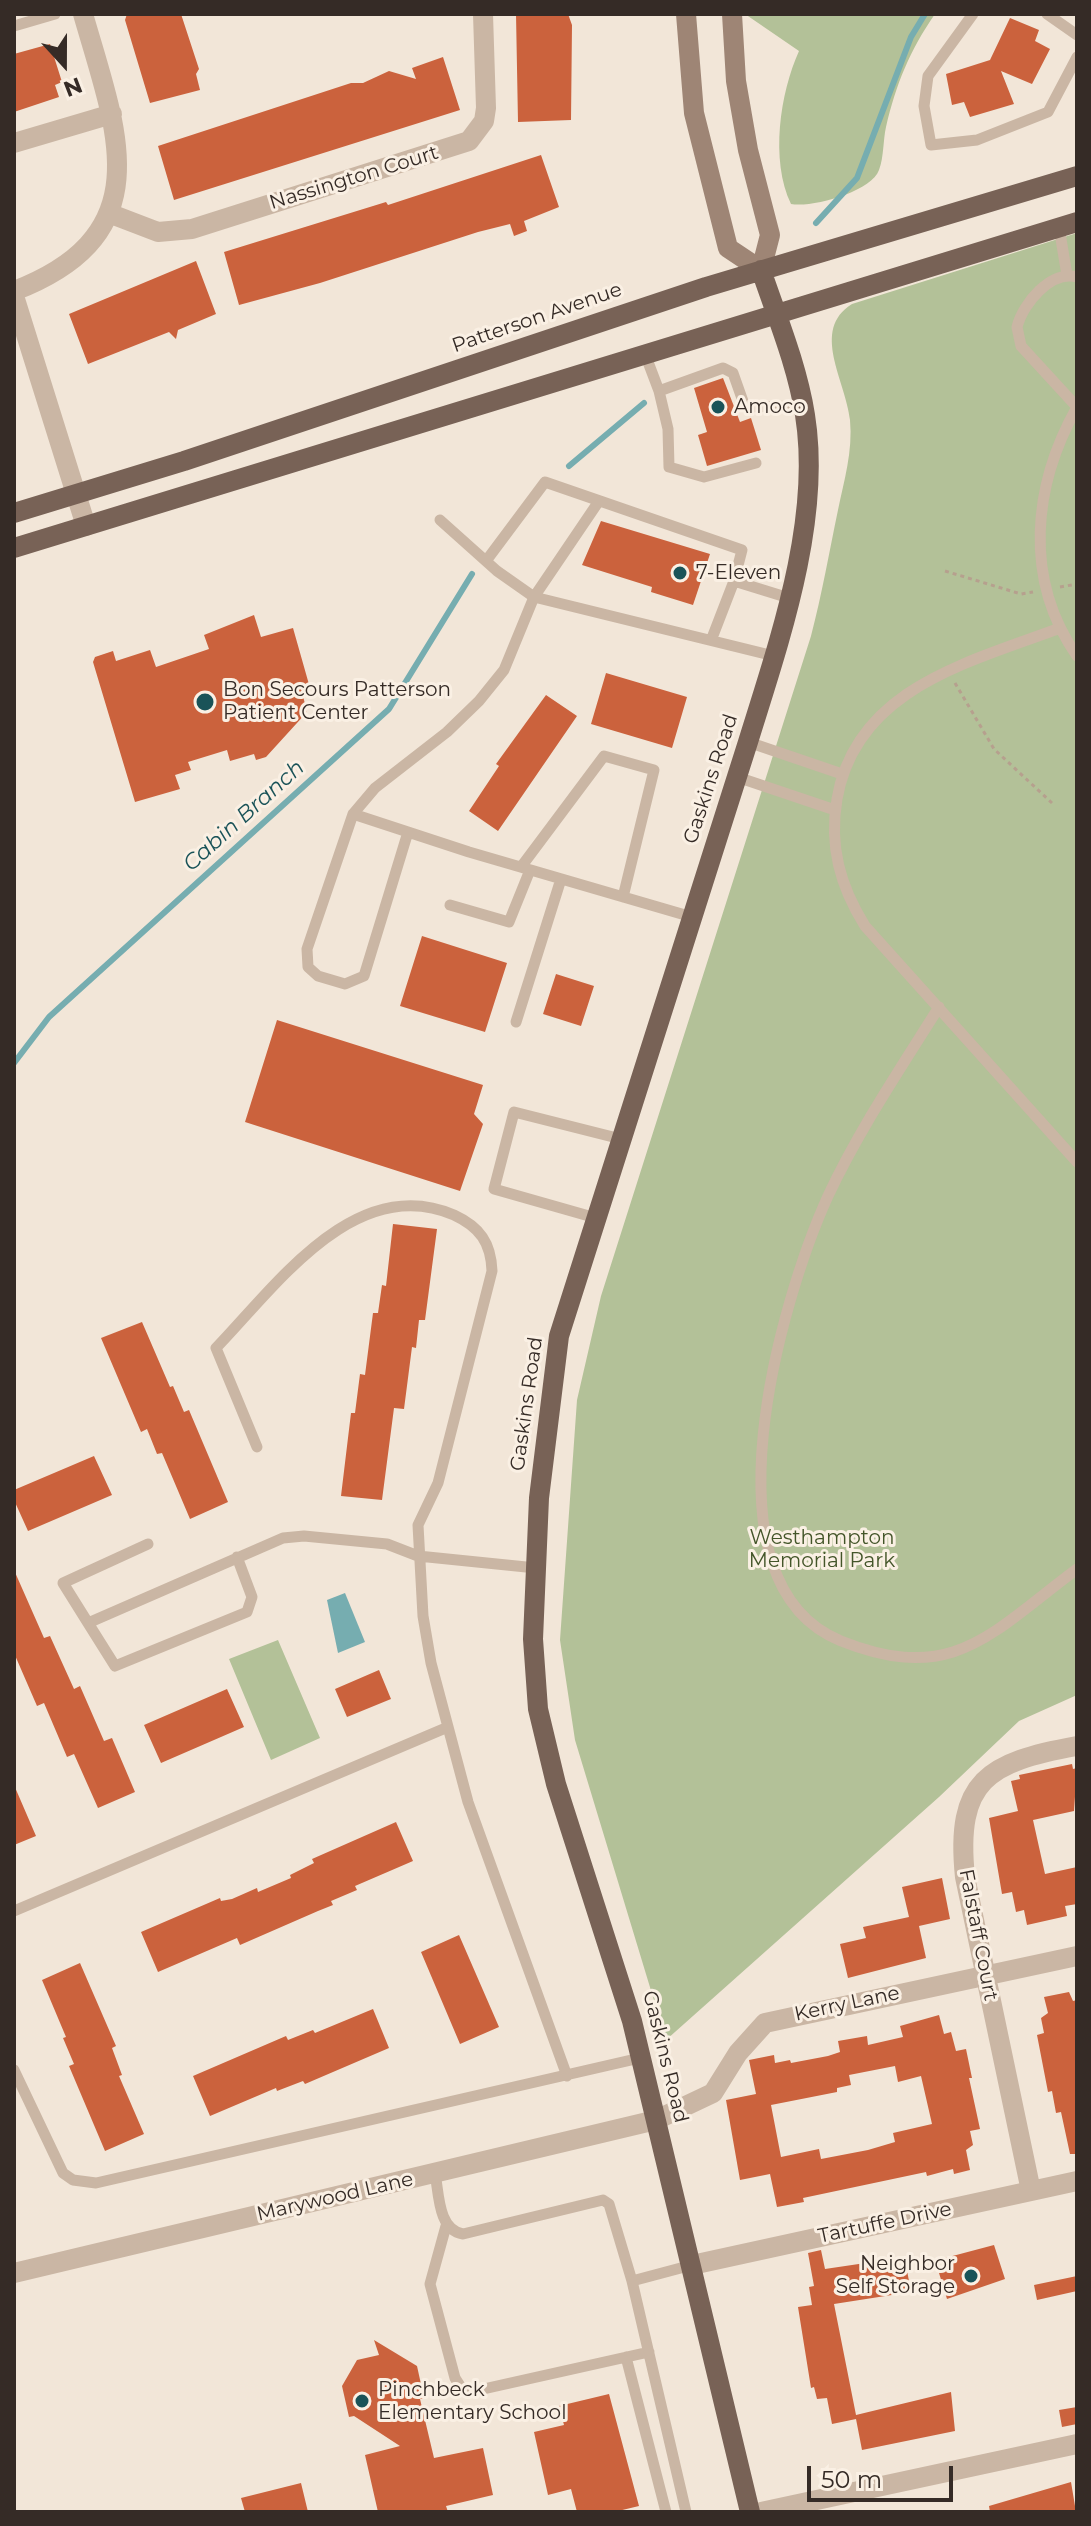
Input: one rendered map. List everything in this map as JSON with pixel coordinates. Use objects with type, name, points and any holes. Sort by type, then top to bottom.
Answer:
[{"type":"main road","points":[[686,14],[694,113],[719,220],[728,248],[761,270],[770,235],[748,150],[736,81],[732,14]]},
{"type":"main road","name":"Patterson Avenue","points":[[14,513],[761,270],[1077,176]]},
{"type":"main road","points":[[14,548],[1068,225]]},
{"type":"main road","name":"Gaskins Road","points":[[750,2512],[622,1983],[556,1784],[538,1709],[533,1639],[539,1498],[557,1351],[596,1218],[774,656],[789,598],[804,511],[807,446],[803,406],[761,270]]},
{"type":"street","points":[[83,14],[112,114],[118,160],[111,214],[79,254],[14,294],[86,526]]},
{"type":"street","name":"Nassington Court","points":[[111,214],[140,227],[177,232],[469,141],[484,121],[483,14]]},
{"type":"street","points":[[14,143],[112,114]]},
{"type":"street","name":"Falstaff Court","points":[[1031,2191],[964,1863],[962,1827],[968,1806],[990,1775],[1008,1762],[1077,1746]]},
{"type":"street","name":"Kerry Lane","points":[[656,2120],[713,2093],[738,2053],[765,2023],[1077,1956]]},
{"type":"street","name":"Marywood Lane","points":[[14,2273],[656,2120]]},
{"type":"street","name":"Tartuffe Drive","points":[[692,2265],[1077,2181]]},
{"type":"street","points":[[761,2512],[1077,2444]]},
{"type":"lane","points":[[14,26],[55,14]]},
{"type":"lane","points":[[973,14],[928,76],[924,106],[931,145],[977,140],[1048,112],[1077,57]]},
{"type":"lane","points":[[1047,14],[1077,35]]},
{"type":"lane","points":[[1068,225],[1072,276],[1053,279],[1044,287],[1017,327],[1021,346],[1077,407],[1049,467],[1041,499],[1039,532],[1047,589],[1060,628],[1077,656]]},
{"type":"lane","points":[[645,354],[659,391],[668,429],[669,467],[704,477],[756,463]]},
{"type":"lane","points":[[659,391],[723,368],[733,373],[745,407],[803,406]]},
{"type":"lane","points":[[486,561],[545,482],[742,550],[734,581],[712,638]]},
{"type":"lane","points":[[408,832],[364,976],[345,984],[318,976],[308,967],[307,949],[353,814],[375,788],[447,732],[479,701],[504,670],[534,597],[599,501]]},
{"type":"lane","points":[[440,520],[486,561],[534,597],[712,638],[774,656]]},
{"type":"lane","points":[[734,581],[789,598]]},
{"type":"lane","points":[[1060,628],[949,670],[907,692],[881,712],[860,738],[842,774],[835,810],[834,846],[849,901],[865,926],[1077,1162]]},
{"type":"lane","points":[[748,742],[842,774]]},
{"type":"lane","points":[[450,905],[509,922],[526,869],[604,756],[654,770],[623,897]]},
{"type":"lane","points":[[737,777],[835,810]]},
{"type":"lane","points":[[353,814],[692,917]]},
{"type":"lane","points":[[516,1022],[561,879]]},
{"type":"lane","points":[[939,1007],[845,1162],[814,1229],[790,1297],[770,1386],[761,1482],[762,1527],[773,1568],[798,1608],[830,1636],[878,1656],[926,1659],[973,1646],[1077,1569]]},
{"type":"lane","points":[[596,1218],[494,1189],[514,1112],[621,1139]]},
{"type":"lane","points":[[257,1447],[216,1348],[309,1252],[344,1225],[392,1208],[435,1208],[474,1225],[485,1238],[492,1271],[438,1483],[418,1525],[418,1556],[428,1647],[468,1802],[567,2076]]},
{"type":"lane","points":[[88,1623],[283,1538],[304,1536],[387,1544],[418,1556],[536,1568]]},
{"type":"lane","points":[[148,1544],[63,1583],[115,1666],[247,1612],[252,1597],[237,1557]]},
{"type":"lane","points":[[14,1911],[448,1727]]},
{"type":"lane","points":[[14,2070],[63,2173],[83,2183],[120,2179],[640,2058]]},
{"type":"lane","points":[[435,2173],[446,2226],[430,2284],[455,2378],[462,2389],[470,2392],[649,2352]]},
{"type":"lane","points":[[446,2226],[453,2233],[463,2234],[603,2200],[614,2213],[686,2512]]},
{"type":"lane","points":[[632,2281],[692,2265]]},
{"type":"lane","points":[[626,2357],[666,2512]]},
{"type":"path","points":[[945,571],[1021,594],[1077,584]]},
{"type":"path","points":[[949,670],[970,713],[994,749],[1052,803]]},
{"type":"green space","points":[[745,14],[935,14],[911,54],[899,82],[886,127],[881,165],[874,178],[840,197],[791,204],[781,167],[780,127],[787,86],[799,51]]},
{"type":"green space","name":"Westhampton Memorial Park","points":[[1077,233],[1077,1695],[1019,1721],[939,1797],[666,2040],[575,1740],[560,1640],[577,1400],[601,1296],[815,620],[850,443],[850,420],[834,357],[833,328],[840,315],[852,304]]},
{"type":"green space","points":[[278,1640],[320,1738],[271,1760],[229,1659]]},
{"type":"water","points":[[345,1593],[365,1642],[338,1653],[327,1600]]},
{"type":"building","points":[[127,14],[181,14],[199,69],[196,74],[200,90],[150,103],[125,20]]},
{"type":"building","points":[[516,14],[568,14],[572,25],[571,120],[518,122]]},
{"type":"building","points":[[1010,18],[1039,30],[1035,41],[1050,49],[1032,84],[1001,71],[1014,104],[970,117],[964,102],[952,105],[946,74],[990,60]]},
{"type":"building","points":[[50,44],[62,82],[55,85],[59,97],[14,112],[14,54]]},
{"type":"building","points":[[443,57],[460,110],[174,200],[158,146],[351,83],[363,83],[389,71],[416,79],[412,68]]},
{"type":"building","points":[[541,155],[559,207],[524,221],[527,231],[514,236],[510,224],[478,232],[320,283],[239,305],[224,252],[386,202],[388,205]]},
{"type":"building","points":[[196,261],[216,314],[178,330],[176,339],[169,332],[88,364],[69,314]]},
{"type":"building","points":[[723,378],[740,422],[751,418],[761,450],[707,466],[698,435],[707,432],[694,388]]},
{"type":"building","points":[[601,521],[710,554],[693,605],[651,592],[652,587],[582,565]]},
{"type":"building","name":"Bon Secours Patterson Patient Center","points":[[254,615],[261,637],[293,628],[310,688],[302,692],[307,712],[266,757],[256,760],[254,754],[230,761],[227,750],[188,762],[191,770],[175,775],[180,789],[135,802],[93,662],[95,657],[113,651],[116,661],[150,650],[156,667],[209,649],[204,635]]},
{"type":"building","points":[[606,673],[687,697],[672,748],[591,724]]},
{"type":"building","points":[[546,695],[577,716],[498,831],[469,811],[499,766],[496,764]]},
{"type":"building","points":[[422,936],[507,963],[485,1032],[400,1006]]},
{"type":"building","points":[[556,974],[594,986],[581,1026],[543,1014]]},
{"type":"building","points":[[277,1020],[483,1085],[474,1114],[483,1124],[460,1191],[245,1122]]},
{"type":"building","points":[[393,1224],[437,1229],[425,1320],[419,1320],[416,1348],[412,1347],[404,1409],[394,1408],[382,1500],[341,1496],[351,1413],[355,1413],[360,1374],[365,1375],[373,1313],[378,1313],[382,1285],[386,1286]]},
{"type":"building","points":[[142,1322],[170,1387],[173,1386],[184,1412],[189,1410],[228,1502],[190,1519],[162,1453],[157,1454],[147,1429],[141,1432],[101,1338]]},
{"type":"building","points":[[94,1456],[112,1495],[28,1531],[14,1500],[14,1490]]},
{"type":"building","points":[[14,1570],[44,1638],[50,1636],[74,1689],[80,1686],[104,1741],[112,1738],[135,1792],[98,1808],[74,1754],[67,1757],[44,1703],[37,1706],[14,1653]]},
{"type":"building","points":[[379,1670],[391,1699],[347,1717],[335,1689]]},
{"type":"building","points":[[227,1689],[244,1727],[161,1763],[144,1725]]},
{"type":"building","points":[[1072,1764],[1073,1769],[1077,1768],[1074,1811],[1033,1820],[1045,1874],[1077,1867],[1077,1904],[1065,1906],[1067,1916],[1027,1925],[1024,1910],[1016,1912],[1012,1892],[1002,1894],[989,1818],[1018,1811],[1011,1781],[1020,1779],[1019,1775]]},
{"type":"building","points":[[14,1785],[36,1836],[14,1845]]},
{"type":"building","points":[[396,1822],[413,1861],[355,1886],[357,1890],[331,1901],[333,1905],[240,1945],[237,1938],[158,1972],[141,1932],[220,1898],[221,1901],[232,1899],[257,1888],[258,1892],[291,1878],[290,1875],[314,1863],[312,1859]]},
{"type":"building","points":[[942,1878],[950,1919],[919,1926],[926,1958],[848,1978],[840,1944],[866,1938],[863,1927],[909,1917],[902,1887]]},
{"type":"building","points":[[459,1935],[499,2027],[460,2044],[421,1952]]},
{"type":"building","points":[[80,1963],[116,2046],[112,2048],[122,2075],[119,2076],[144,2134],[105,2151],[69,2066],[74,2064],[63,2038],[66,2037],[42,1980]]},
{"type":"building","points":[[1069,1992],[1073,2001],[1077,2000],[1077,2154],[1070,2154],[1061,2112],[1056,2113],[1052,2091],[1048,2092],[1037,2035],[1044,2033],[1041,2018],[1048,2013],[1044,1997]]},
{"type":"building","points":[[373,2009],[389,2048],[305,2084],[303,2081],[277,2091],[276,2088],[210,2116],[193,2076],[286,2036],[288,2040],[313,2030],[315,2033]]},
{"type":"building","points":[[939,2015],[944,2034],[951,2032],[956,2051],[966,2049],[980,2129],[970,2131],[973,2145],[966,2150],[970,2170],[954,2174],[953,2169],[927,2176],[926,2172],[803,2198],[804,2202],[777,2207],[770,2174],[740,2180],[726,2100],[756,2094],[749,2060],[774,2055],[775,2063],[790,2060],[791,2063],[828,2056],[840,2052],[838,2041],[867,2036],[868,2045],[903,2037],[900,2026]],"holes":[[[895,2066],[898,2082],[921,2076],[932,2124],[893,2133],[895,2142],[868,2150],[821,2159],[819,2149],[781,2157],[771,2105],[837,2092],[837,2088],[851,2085],[849,2075]]]},
{"type":"building","points":[[994,2245],[1005,2279],[947,2299],[939,2273],[949,2269],[945,2258]]},
{"type":"building","points":[[821,2250],[825,2269],[879,2261],[883,2270],[906,2265],[911,2292],[834,2304],[856,2415],[951,2392],[955,2431],[862,2450],[856,2419],[832,2424],[827,2398],[817,2399],[814,2387],[811,2388],[798,2307],[812,2305],[809,2287],[814,2286],[808,2253]]},
{"type":"building","points":[[1077,2276],[1077,2291],[1037,2300],[1034,2285]]},
{"type":"building","name":"Pinchbeck Elementary School","points":[[374,2340],[417,2366],[424,2398],[420,2399],[434,2458],[483,2448],[493,2495],[446,2506],[448,2512],[378,2512],[365,2455],[400,2446],[354,2416],[349,2417],[342,2386],[357,2360],[379,2355]]},
{"type":"building","name":"Pinchbeck Elementary School","points":[[609,2394],[639,2506],[614,2512],[577,2512],[571,2489],[548,2495],[534,2432],[564,2425],[559,2406]]},
{"type":"building","points":[[1077,2407],[1077,2424],[1062,2427],[1059,2410]]},
{"type":"building","points":[[1071,2482],[1076,2512],[990,2512],[989,2506]]},
{"type":"building","points":[[301,2483],[308,2512],[245,2512],[241,2498]]},
{"type":"waterway","name":"Cabin Branch","points":[[816,223],[857,178],[911,37],[925,14]]},
{"type":"waterway","name":"Cabin Branch","points":[[569,466],[644,403]]},
{"type":"waterway","name":"Cabin Branch","points":[[14,1063],[49,1017],[389,709],[472,574]]},
{"type":"place","name":"Amoco","points":[[718,407]]},
{"type":"place","name":"7-Eleven","points":[[680,573]]},
{"type":"place","name":"Bon Secours Patterson Patient Center","points":[[205,702]]},
{"type":"place","name":"Neighbor Self Storage","points":[[971,2276]]},
{"type":"place","name":"Pinchbeck Elementary School","points":[[362,2401]]}]
